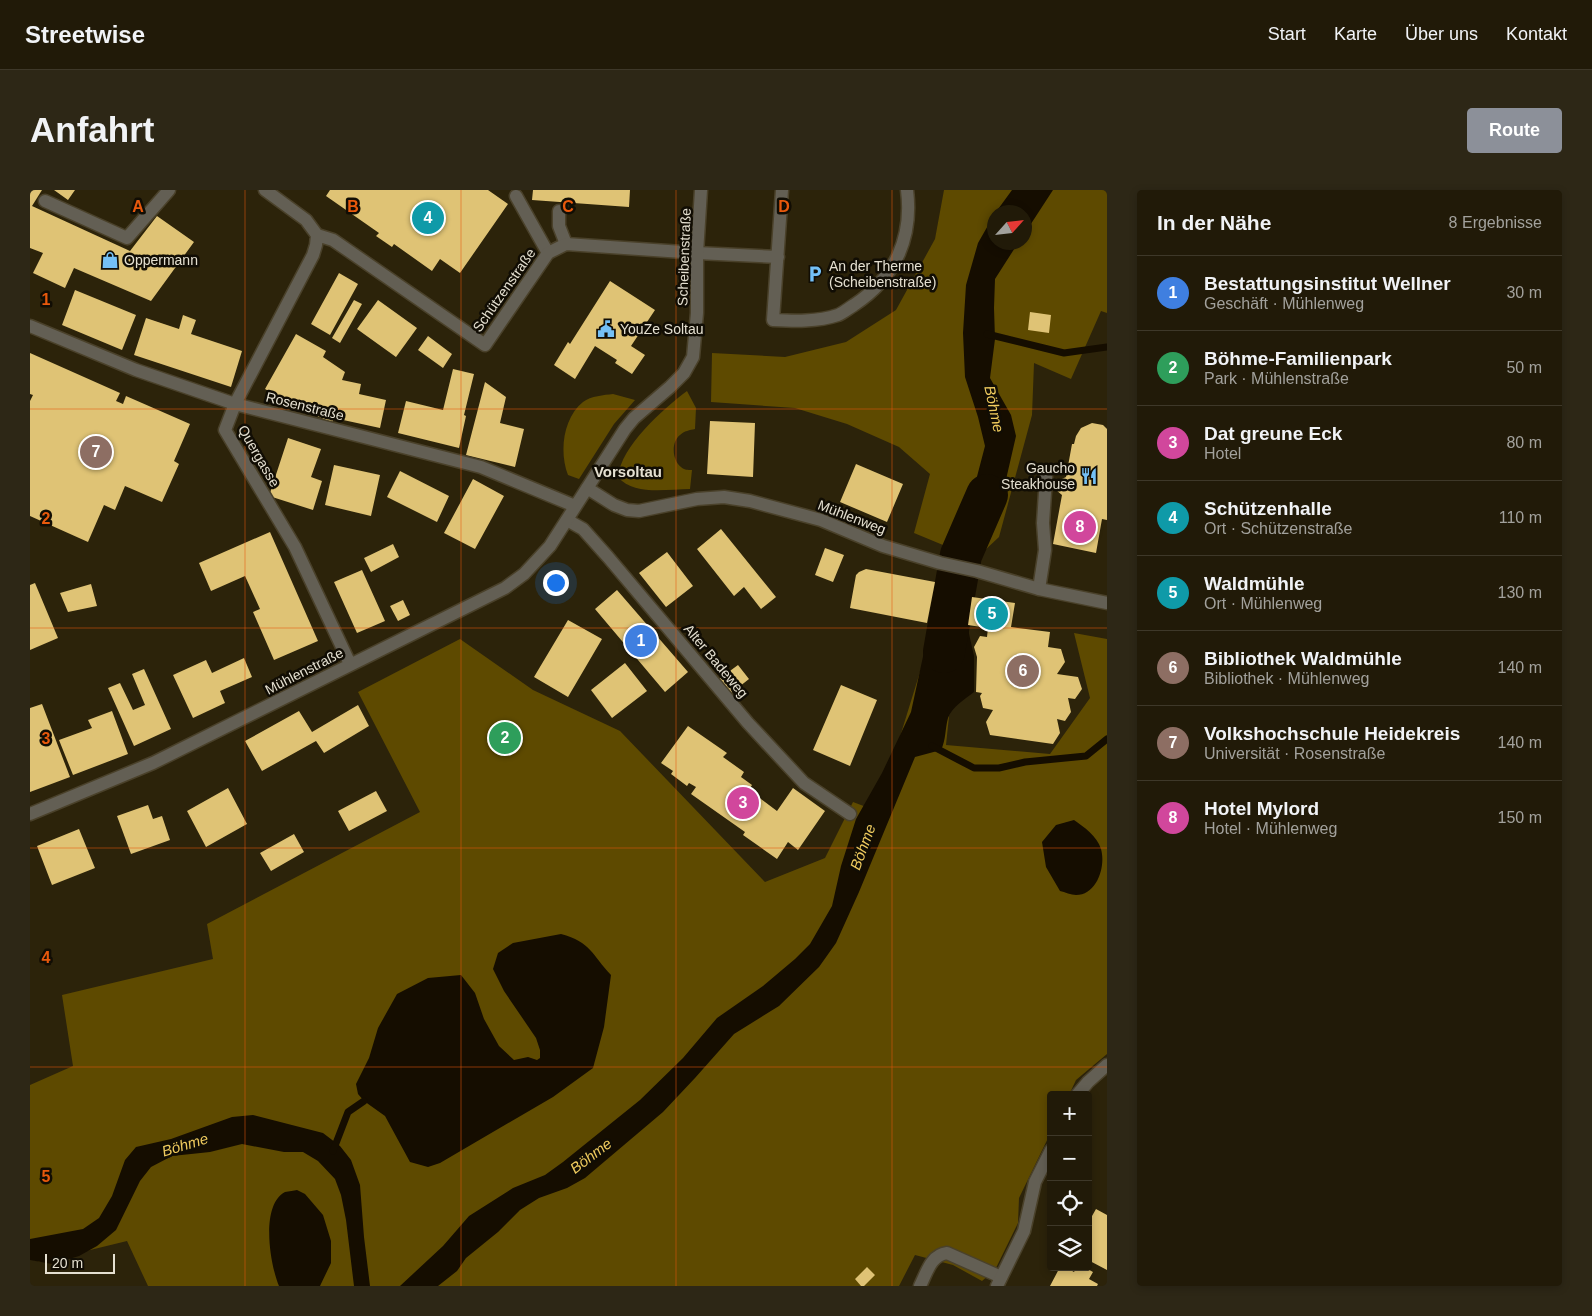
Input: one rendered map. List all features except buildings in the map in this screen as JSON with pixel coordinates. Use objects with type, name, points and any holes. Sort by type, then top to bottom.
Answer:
[{"type":"street","points":[[45,202],[127,238],[169,190]]},
{"type":"street","name":"Schützenstraße","points":[[265,190],[306,220],[316,235],[333,240],[484,345],[548,252],[566,244],[778,257]]},
{"type":"street","name":"Scheibenstraße","points":[[567,520],[634,418],[670,387],[684,372],[694,357],[701,190]]},
{"type":"street","points":[[782,190],[773,320],[804,321],[838,315],[863,299],[882,281],[902,250],[910,209],[907,190]]},
{"type":"street","points":[[516,196],[548,252]]},
{"type":"street","points":[[559,211],[559,226],[566,244]]},
{"type":"street","name":"Quergasse","points":[[316,235],[313,255],[235,404],[225,430],[296,547],[350,664]]},
{"type":"street","name":"Rosenstraße","points":[[30,326],[136,370],[235,404],[481,467],[575,506]]},
{"type":"street","points":[[1039,589],[1045,550],[1043,523],[1046,477]]},
{"type":"street","name":"Mühlenweg","points":[[587,488],[614,505],[627,510],[639,511],[697,499],[724,498],[750,501],[821,520],[883,546],[940,563],[977,571],[1039,589],[1107,604]]},
{"type":"street","name":"Mühlenstraße","points":[[30,814],[152,763],[505,588],[524,574],[538,560],[567,520]]},
{"type":"street","name":"Alter Badeweg","points":[[567,520],[583,529],[608,556],[748,723],[804,783],[850,814]]},
{"type":"street","points":[[1080,1091],[1107,1065]]},
{"type":"street","points":[[920,1286],[934,1258],[940,1254],[947,1253],[999,1282],[1024,1231],[1035,1182],[1047,1158]]},
{"type":"shaded area","points":[[944,190],[1107,190],[1107,313],[1101,311],[1071,379],[1034,363],[1032,415],[999,537],[983,552],[968,597],[956,649],[946,745],[1050,754],[1090,698],[1074,633],[1107,639],[1107,1054],[1076,1080],[1071,1091],[1047,1091],[1047,1140],[1019,1198],[1018,1223],[995,1270],[982,1281],[953,1265],[915,1255],[899,1286],[148,1286],[127,1241],[41,1262],[30,1259],[30,1085],[73,1066],[62,995],[213,959],[207,924],[420,812],[358,692],[460,639],[533,690],[620,731],[765,882],[825,858],[853,802],[877,811],[937,617],[937,592],[943,545],[914,533],[930,474],[899,447],[847,424],[795,408],[711,402],[712,353],[785,357],[846,342],[896,310],[935,239]]},
{"type":"shaded area","points":[[687,391],[696,408],[695,429],[685,432],[677,438],[674,446],[674,456],[683,469],[692,470],[690,489],[651,490],[633,487],[625,483],[618,477],[621,465],[635,441],[655,418]]},
{"type":"shaded area","points":[[613,394],[635,400],[614,424],[579,479],[568,475],[565,466],[564,446],[567,426],[571,417],[576,409],[586,400]]},
{"type":"water","points":[[1012,190],[1053,190],[1032,222],[1032,205],[1001,205]]},
{"type":"water","points":[[987,227],[987,250],[1014,250],[995,279],[995,339],[990,378],[1011,415],[1016,436],[1002,497],[979,551],[952,546],[968,511],[985,446],[965,377],[963,333],[966,285],[978,243]]},
{"type":"water","points":[[937,592],[970,597],[967,625],[974,656],[974,692],[952,710],[948,718],[941,750],[915,757],[836,943],[819,967],[779,1006],[734,1034],[663,1112],[585,1178],[567,1188],[539,1198],[520,1210],[498,1232],[466,1258],[457,1271],[438,1286],[400,1286],[443,1246],[469,1216],[513,1188],[545,1175],[640,1100],[683,1058],[717,1018],[763,986],[810,944],[832,906],[841,866],[856,819],[882,773],[911,712]]},
{"type":"water","points":[[1074,820],[1090,832],[1099,844],[1102,863],[1101,871],[1094,885],[1083,894],[1072,895],[1060,891],[1046,867],[1042,842],[1056,825]]},
{"type":"water","points":[[561,934],[585,945],[611,975],[604,1027],[593,1068],[553,1097],[440,1163],[428,1167],[410,1162],[385,1116],[364,1101],[358,1094],[356,1084],[369,1058],[378,1028],[397,994],[428,978],[461,975],[475,993],[484,1019],[499,1046],[514,1060],[528,1057],[537,1060],[540,1058],[540,1050],[536,1038],[504,991],[493,969],[498,953],[513,943]]},
{"type":"water","points":[[253,1115],[323,1133],[340,1146],[351,1160],[360,1185],[370,1286],[354,1286],[346,1220],[341,1195],[335,1179],[318,1161],[303,1152],[284,1152],[242,1144],[210,1152],[172,1156],[151,1167],[140,1181],[116,1230],[97,1246],[79,1256],[52,1264],[30,1260],[30,1239],[83,1229],[99,1218],[112,1196],[125,1160],[136,1147],[171,1139],[232,1117]]},
{"type":"water","points":[[297,1190],[305,1194],[323,1215],[331,1241],[331,1263],[320,1286],[279,1286],[273,1264],[269,1236],[272,1209],[277,1199],[285,1192]]},
{"type":"waterway","points":[[987,334],[1064,353],[1107,347]]},
{"type":"waterway","name":"Böhme","points":[[944,652],[961,555],[987,495]]},
{"type":"waterway","points":[[932,746],[974,768],[999,768],[1025,762],[1086,756],[1107,739]]},
{"type":"waterway","points":[[333,1151],[348,1112],[364,1101]]},
{"type":"place","name":"Schützenhalle","points":[[428,218]]},
{"type":"place","name":"Oppermann","points":[[110,260]]},
{"type":"place","name":"An der Therme (Scheibenstraße)","points":[[815,274]]},
{"type":"place","name":"YouZe Soltau","points":[[606,329]]},
{"type":"place","name":"Volkshochschule Heidekreis","points":[[96,452]]},
{"type":"place","name":"Gaucho Steakhouse","points":[[1089,476]]},
{"type":"place","name":"Hotel Mylord","points":[[1080,527]]},
{"type":"place","name":"Waldmühle","points":[[992,614]]},
{"type":"place","name":"Bestattungsinstitut Wellner","points":[[641,641]]},
{"type":"place","name":"Bibliothek Waldmühle","points":[[1023,671]]},
{"type":"place","name":"Böhme-Familienpark","points":[[505,738]]},
{"type":"place","name":"Dat greune Eck","points":[[743,803]]},
{"type":"district","name":"Vorsoltau","points":[[628,472]]}]
